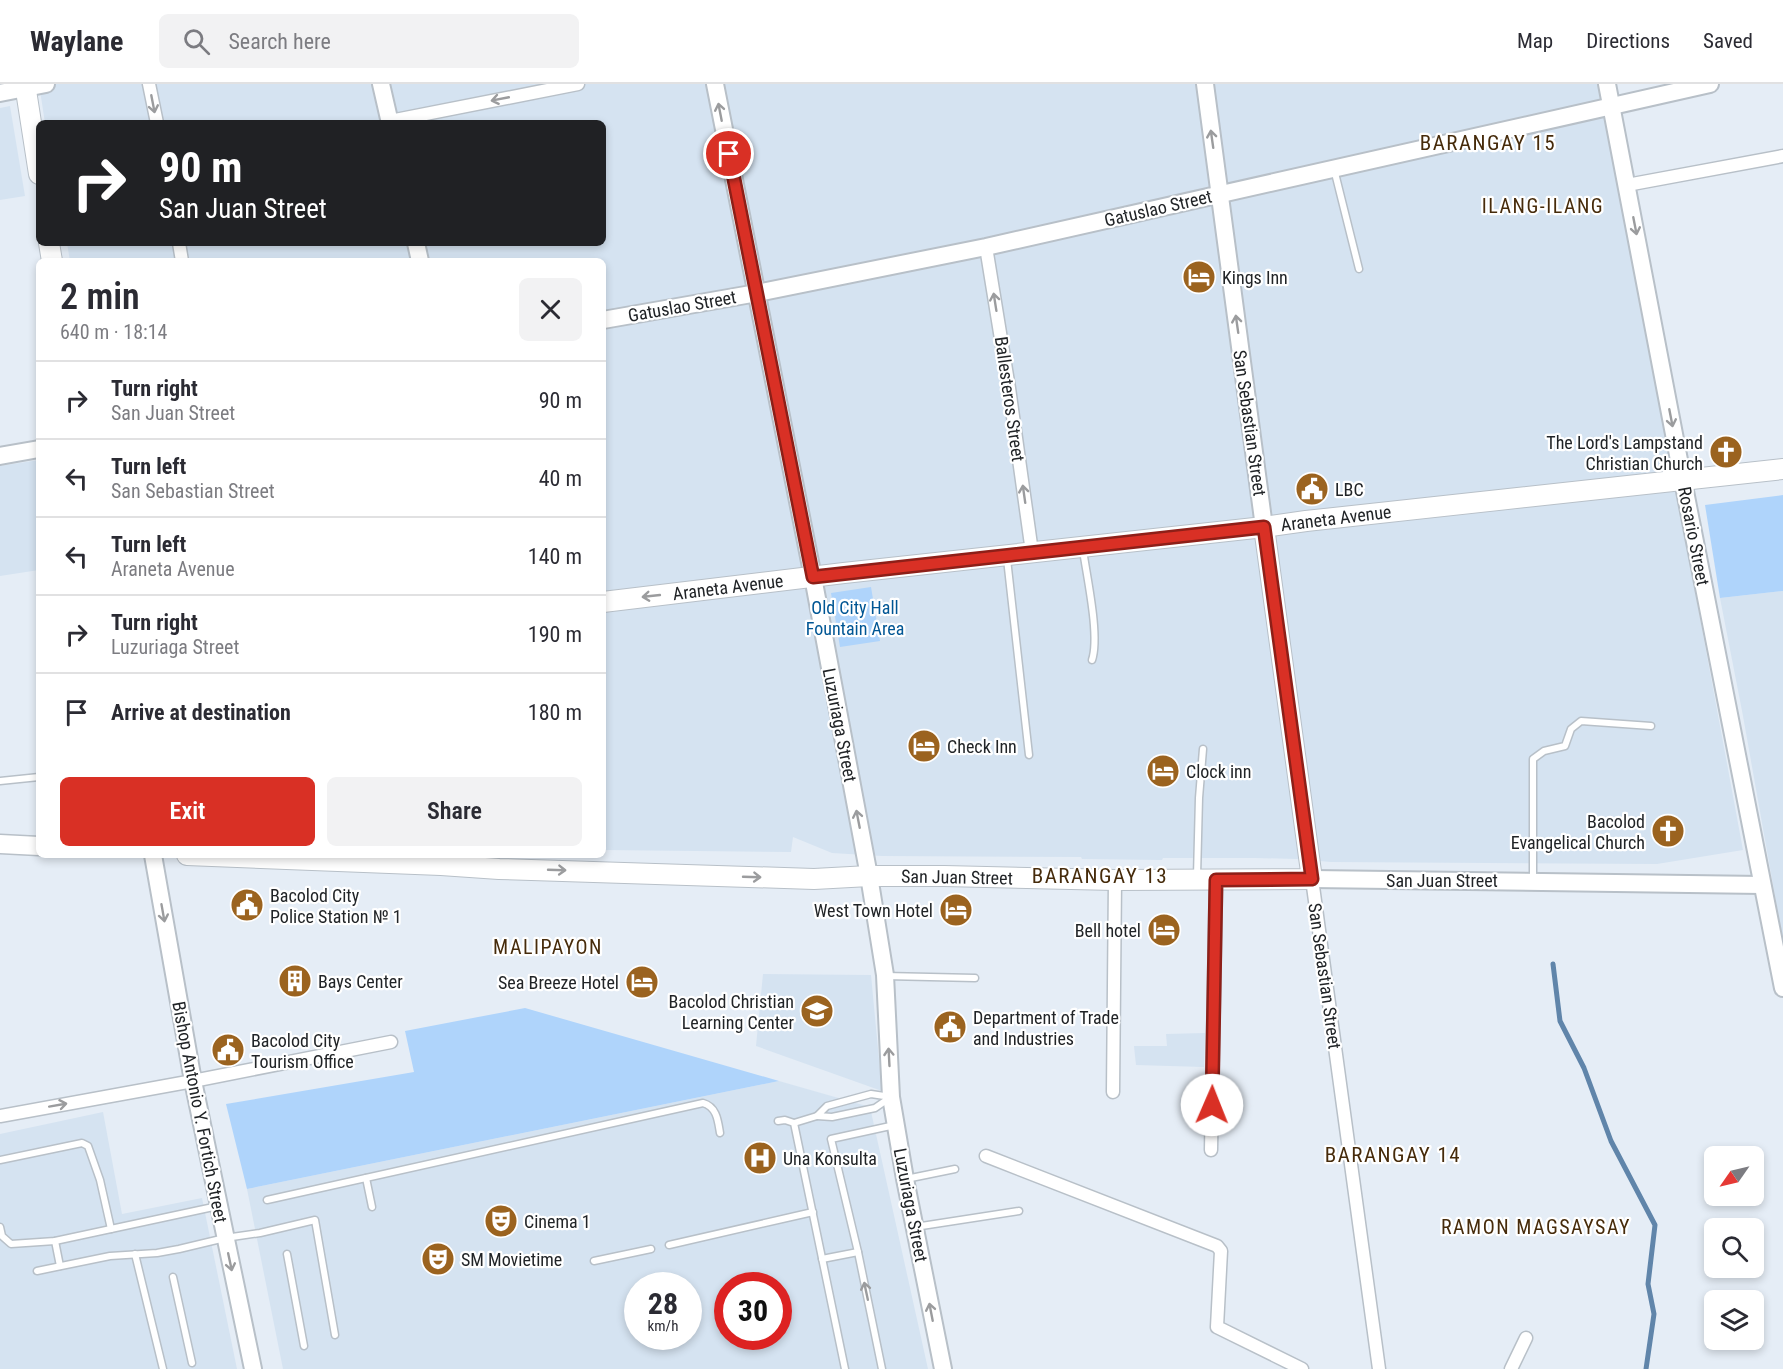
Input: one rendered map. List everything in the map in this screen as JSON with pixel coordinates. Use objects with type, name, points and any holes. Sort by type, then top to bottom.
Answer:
[{"type":"main road","points":[[25,86],[36,155]]},
{"type":"main road","name":"Araneta Avenue","points":[[606,602],[1783,469]]},
{"type":"main road","name":"San Sebastian Street","points":[[1264,527],[1312,879]]},
{"type":"main road","points":[[0,844],[36,846]]},
{"type":"main road","name":"San Juan Street","points":[[357,858],[498,862],[814,879],[944,876],[1115,880],[1312,879]]},
{"type":"street","points":[[0,93],[25,86],[46,84]]},
{"type":"street","points":[[149,84],[156,120]]},
{"type":"street","points":[[381,84],[390,120]]},
{"type":"street","points":[[400,120],[578,84]]},
{"type":"street","name":"Luzuriaga Street","points":[[715,84],[813,577],[869,876],[885,975],[891,1097],[943,1369]]},
{"type":"street","name":"San Sebastian Street","points":[[1205,84],[1264,527]]},
{"type":"street","name":"Rosario Street","points":[[1607,84],[1783,988]]},
{"type":"street","name":"Gatuslao Street","points":[[606,319],[757,293],[986,247],[1710,84]]},
{"type":"street","points":[[1628,185],[1783,156]]},
{"type":"street","name":"Ballesteros Street","points":[[986,247],[1032,552]]},
{"type":"street","points":[[0,456],[36,450]]},
{"type":"street","name":"Bishop Antonio Y. Fortich Street","points":[[154,858],[193,1081],[252,1369]]},
{"type":"street","name":"San Sebastian Street","points":[[1312,879],[1379,1369]]},
{"type":"street","name":"San Juan Street","points":[[1312,879],[1762,885]]},
{"type":"street","points":[[1113,1092],[1115,880]]},
{"type":"street","points":[[1206,880],[1211,1150]]},
{"type":"street","points":[[0,1116],[392,1042]]},
{"type":"street","points":[[986,1156],[1216,1246],[1221,1251],[1217,1327],[1302,1369]]},
{"type":"street","points":[[1511,1369],[1526,1338]]},
{"type":"lane","points":[[1334,169],[1359,269]]},
{"type":"lane","points":[[1082,547],[1095,635],[1095,651],[1092,660]]},
{"type":"lane","points":[[1007,556],[1029,755]]},
{"type":"lane","points":[[1533,881],[1533,759],[1544,751],[1565,746],[1571,729],[1581,721],[1651,726]]},
{"type":"lane","points":[[1203,749],[1206,880]]},
{"type":"lane","points":[[0,781],[36,777]]},
{"type":"lane","points":[[885,975],[975,978]]},
{"type":"lane","points":[[817,1116],[827,1107],[871,1094],[891,1097]]},
{"type":"lane","points":[[778,1121],[785,1120],[794,1123],[817,1116],[832,1117],[875,1108],[891,1097]]},
{"type":"lane","points":[[267,1200],[704,1103],[713,1109],[720,1133]]},
{"type":"lane","points":[[794,1123],[845,1369]]},
{"type":"lane","points":[[882,1369],[858,1252],[831,1139],[896,1125]]},
{"type":"lane","points":[[0,1160],[82,1143],[88,1146],[100,1180],[111,1229]]},
{"type":"lane","points":[[905,1179],[955,1169]]},
{"type":"lane","points":[[366,1178],[372,1207]]},
{"type":"lane","points":[[0,1227],[2,1236],[11,1244],[55,1241],[218,1206]]},
{"type":"lane","points":[[915,1227],[1019,1211]]},
{"type":"lane","points":[[669,1245],[813,1212]]},
{"type":"lane","points":[[37,1271],[110,1256],[179,1250],[225,1238],[260,1233],[315,1220],[335,1335]]},
{"type":"lane","points":[[55,1241],[60,1266]]},
{"type":"lane","points":[[594,1261],[651,1249]]},
{"type":"lane","points":[[822,1259],[858,1252]]},
{"type":"lane","points":[[135,1254],[164,1369]]},
{"type":"lane","points":[[287,1254],[304,1346]]},
{"type":"lane","points":[[172,1277],[192,1363]]},
{"type":"shaded area","points":[[39,84],[1601,84],[1743,850],[1657,864],[1331,862],[1255,858],[1163,858],[1162,860],[1082,859],[1081,857],[882,856],[832,853],[793,837],[791,852],[606,850],[606,258],[70,258],[68,246],[606,246],[606,120],[45,120]]},
{"type":"shaded area","points":[[10,106],[25,196],[0,200],[0,108]]},
{"type":"shaded area","points":[[36,460],[36,570],[0,576],[0,466]]},
{"type":"shaded area","points":[[1783,591],[1783,941],[1720,598]]},
{"type":"shaded area","name":"Bacolod Christian Learning Center","points":[[763,974],[871,975],[882,1091],[756,1046]]},
{"type":"shaded area","points":[[1205,1033],[1204,1067],[1136,1065],[1134,1046],[1167,1046],[1166,1034]]},
{"type":"shaded area","points":[[779,1081],[870,1107],[928,1369],[283,1369],[247,1189]]},
{"type":"shaded area","points":[[103,1112],[122,1214],[202,1198],[237,1369],[0,1369],[0,1134]]},
{"type":"green space","points":[[1783,495],[1783,591],[1720,598],[1705,505]]},
{"type":"green space","name":"Old City Hall Fountain Area","points":[[871,587],[880,641],[840,647],[831,593]]},
{"type":"green space","points":[[525,1008],[779,1081],[247,1189],[226,1104],[414,1072],[405,1031]]},
{"type":"waterway","points":[[1553,964],[1560,1021],[1584,1068],[1611,1141],[1655,1225],[1648,1284],[1654,1314],[1646,1369]]},
{"type":"place","name":"Kings Inn","points":[[1199,277]]},
{"type":"place","name":"The Lord's Lampstand Christian Church","points":[[1726,452]]},
{"type":"place","name":"LBC","points":[[1312,489]]},
{"type":"place","name":"Check Inn","points":[[924,746]]},
{"type":"place","name":"Clock inn","points":[[1163,771]]},
{"type":"place","name":"Bacolod Evangelical Church","points":[[1668,831]]},
{"type":"place","name":"Bacolod City Police Station № 1","points":[[247,905]]},
{"type":"place","name":"West Town Hotel","points":[[956,910]]},
{"type":"place","name":"Bell hotel","points":[[1164,930]]},
{"type":"place","name":"Bays Center","points":[[295,981]]},
{"type":"place","name":"Sea Breeze Hotel","points":[[642,982]]},
{"type":"place","name":"Bacolod Christian Learning Center","points":[[817,1011]]},
{"type":"place","name":"Department of Trade and Industries","points":[[950,1027]]},
{"type":"place","name":"Bacolod City Tourism Office","points":[[228,1050]]},
{"type":"place","name":"Una Konsulta","points":[[760,1158]]},
{"type":"place","name":"Cinema 1","points":[[501,1221]]},
{"type":"place","name":"SM Movietime","points":[[438,1259]]},
{"type":"district","name":"BARANGAY 15","points":[[1488,143]]},
{"type":"district","name":"ILANG-ILANG","points":[[1543,206]]},
{"type":"district","name":"BARANGAY 13","points":[[1100,876]]},
{"type":"district","name":"MALIPAYON","points":[[548,947]]},
{"type":"district","name":"BARANGAY 14","points":[[1393,1155]]},
{"type":"district","name":"RAMON MAGSAYSAY","points":[[1536,1227]]},
{"type":"route","points":[[729,154],[813,577],[1264,527],[1312,879],[1216,880],[1212,1105]]}]
